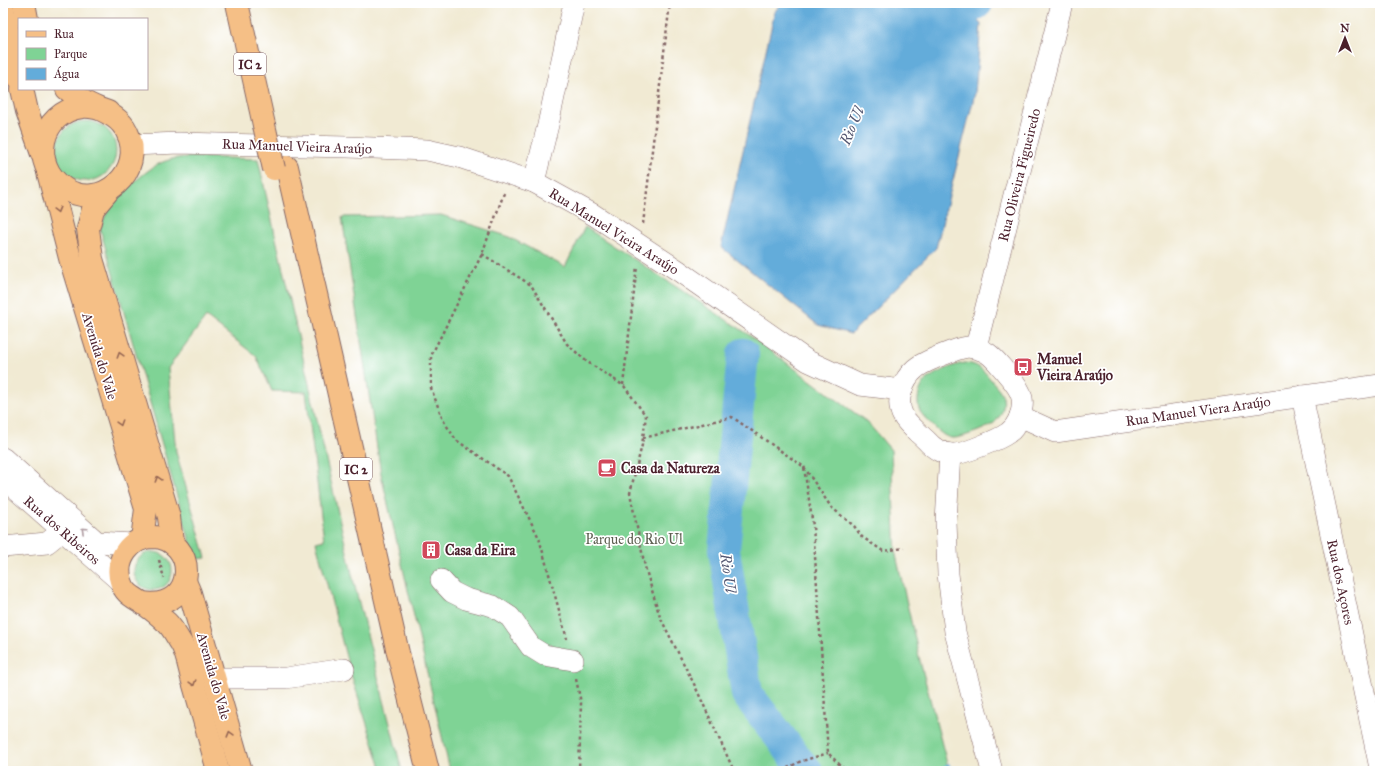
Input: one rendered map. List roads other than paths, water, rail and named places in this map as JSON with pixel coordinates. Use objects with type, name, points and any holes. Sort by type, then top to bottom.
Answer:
[{"type":"main road","points":[[24,3],[27,18]]},
{"type":"main road","name":"IC 2","points":[[237,3],[271,125]]},
{"type":"main road","name":"IC 2","points":[[251,3],[271,125],[280,168],[383,648],[414,771]]},
{"type":"main road","points":[[3,9],[18,74]]},
{"type":"main road","name":"Avenida do Vale","points":[[22,90],[27,111],[45,164],[70,258],[146,509],[137,542],[125,552],[121,561],[119,572],[121,582],[126,591],[133,598],[143,603],[166,621],[182,646],[218,771]]},
{"type":"main road","points":[[68,90],[86,102],[108,112],[120,120],[128,132],[132,146],[131,159],[127,171],[120,182],[109,190],[96,195],[82,195],[68,192],[56,183],[45,164],[43,142],[48,129],[57,118],[63,114],[82,107],[95,108],[108,112]]},
{"type":"main road","name":"IC 2","points":[[280,168],[394,638],[428,771]]},
{"type":"main road","name":"Avenida do Vale","points":[[109,190],[93,209],[88,229],[92,259],[169,517],[172,543],[180,551],[185,560],[187,570],[185,581],[190,593],[241,771]]},
{"type":"main road","points":[[137,542],[153,537],[172,543]]},
{"type":"main road","points":[[143,603],[164,603],[170,600],[181,590],[185,581]]},
{"type":"street","points":[[534,182],[574,3]]},
{"type":"street","name":"Rua Oliveira Figueiredo","points":[[976,347],[1062,3]]},
{"type":"street","name":"Rua Manuel Vieira Araújo","points":[[132,146],[179,143],[233,144],[427,150],[459,156],[534,182],[594,215],[808,361],[860,385],[902,390]]},
{"type":"street","points":[[968,346],[976,347],[992,355],[1020,390],[1022,408],[1020,416],[1008,434],[960,454],[940,452],[932,446],[904,416],[900,399],[902,390],[910,374],[916,368],[960,348],[968,346]]},
{"type":"street","name":"Rua Manuel Viera Araújo","points":[[1020,416],[1055,432],[1380,385]]},
{"type":"street","name":"Rua dos Açores","points":[[1302,396],[1380,768]]},
{"type":"street","points":[[950,454],[946,522],[948,574],[955,632],[992,771]]},
{"type":"street","name":"Rua dos Ribeiros","points":[[3,458],[97,542],[137,542]]},
{"type":"street","name":"Rua dos Ribeiros","points":[[3,478],[121,582]]},
{"type":"street","points":[[3,547],[47,543],[62,531]]},
{"type":"street","points":[[442,580],[452,592],[466,599],[493,606],[510,617],[531,646],[544,655],[572,660]]},
{"type":"street","points":[[215,680],[224,678],[286,678],[344,669]]},
{"type":"water","points":[[782,3],[956,3],[981,24],[975,93],[936,248],[851,334],[818,325],[721,247],[775,11]]},
{"type":"waterway","name":"Rio Ul","points":[[928,35],[977,3]]},
{"type":"waterway","name":"Rio Ul","points":[[743,354],[724,550],[747,694],[807,771]]},
{"type":"waterway","points":[[942,771],[948,767]]},
{"type":"place","name":"Manuel Vieira Araújo","points":[[1023,367]]},
{"type":"place","name":"Casa da Natureza","points":[[607,468]]},
{"type":"place","name":"Casa da Eira","points":[[431,550]]},
{"type":"park label","name":"Parque do Rio Ul","points":[[634,539]]}]
